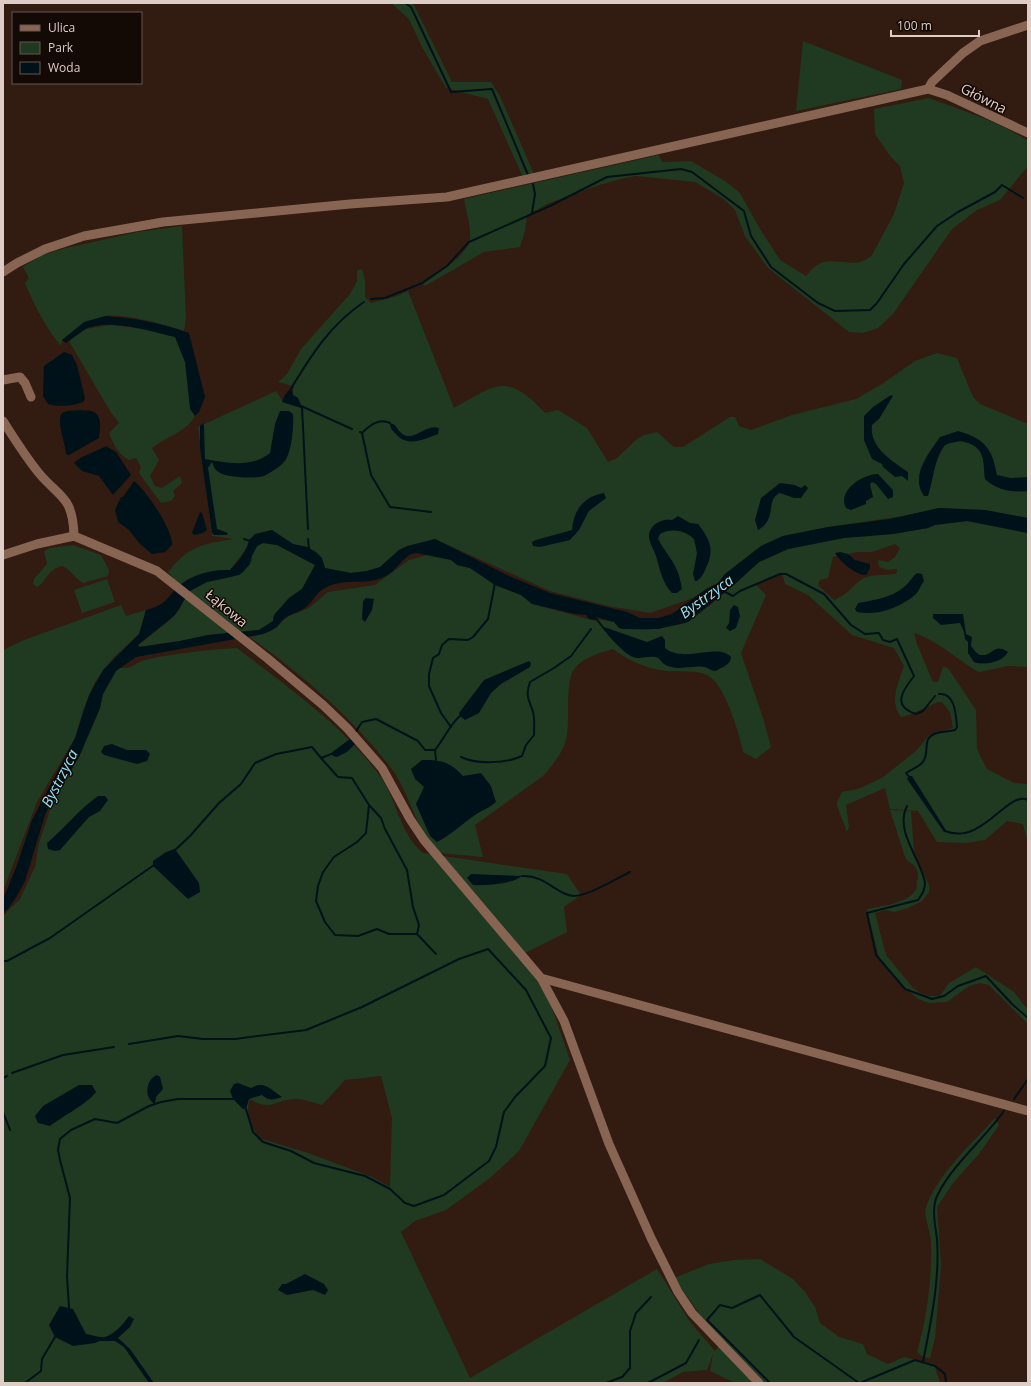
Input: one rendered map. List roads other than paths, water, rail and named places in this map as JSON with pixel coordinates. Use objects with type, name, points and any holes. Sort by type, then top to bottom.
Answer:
[{"type":"street","points":[[3,272],[45,249],[84,236],[162,222],[350,204],[446,197],[928,89],[932,82],[971,47],[991,36],[1028,25]]},
{"type":"street","name":"Główna","points":[[928,89],[947,95],[1028,134]]},
{"type":"street","points":[[3,380],[20,377],[25,382],[31,397]]},
{"type":"street","points":[[3,421],[38,472],[66,501],[73,520],[74,536],[37,544],[3,555]]},
{"type":"street","name":"Łąkowa","points":[[74,536],[157,572],[175,585],[323,705],[362,744],[382,768],[410,819],[424,840],[541,978],[564,1021],[609,1144],[651,1238],[678,1292],[692,1313],[759,1383]]},
{"type":"street","points":[[541,978],[1028,1110]]},
{"type":"water","points":[[105,316],[127,318],[169,326],[189,333],[205,397],[199,412],[195,416],[190,409],[185,362],[175,337],[142,329],[116,325],[104,325],[93,326],[84,330],[66,343],[62,340],[84,322]]},
{"type":"water","points":[[64,352],[72,355],[77,365],[85,398],[83,402],[56,406],[48,404],[43,396],[44,366]]},
{"type":"water","points":[[292,386],[294,387],[292,390],[293,395],[298,398],[302,407],[301,408],[282,402]]},
{"type":"water","points":[[891,395],[893,396],[879,419],[872,425],[872,433],[874,440],[883,453],[908,472],[908,481],[902,476],[895,477],[883,467],[882,464],[872,459],[864,440],[864,416],[873,407]]},
{"type":"water","points":[[80,410],[91,411],[97,415],[100,422],[99,438],[69,455],[66,454],[60,419],[64,412]]},
{"type":"water","points":[[280,411],[289,411],[293,414],[293,432],[287,458],[280,466],[272,472],[259,477],[238,477],[225,475],[216,470],[212,462],[208,468],[217,529],[228,533],[227,535],[214,535],[212,533],[200,448],[200,426],[203,423],[205,459],[230,463],[247,463],[263,458],[270,453],[275,424]]},
{"type":"water","points":[[390,423],[395,425],[406,436],[417,434],[433,427],[439,428],[438,434],[421,440],[405,441],[392,430]]},
{"type":"water","points":[[958,431],[975,437],[986,446],[993,458],[997,475],[1011,478],[1028,477],[1028,491],[1016,492],[1005,490],[989,483],[985,479],[981,453],[974,446],[959,441],[944,446],[936,465],[928,496],[924,496],[920,488],[919,481],[922,465],[940,437]]},
{"type":"water","points":[[106,446],[116,452],[131,475],[113,495],[99,476],[82,471],[74,463],[84,456]]},
{"type":"water","points":[[878,474],[893,490],[893,497],[888,499],[876,484],[872,482],[870,484],[873,497],[866,501],[866,504],[851,510],[846,508],[844,502],[848,490],[858,480]]},
{"type":"water","points":[[134,481],[152,501],[168,530],[172,545],[165,552],[152,554],[140,544],[129,530],[118,522],[115,510],[121,497],[123,497]]},
{"type":"water","points":[[780,483],[795,485],[801,488],[805,485],[808,488],[801,498],[794,498],[780,493],[776,496],[773,500],[768,520],[758,530],[755,520],[761,498]]},
{"type":"water","points":[[604,493],[606,498],[589,511],[579,530],[570,540],[540,547],[533,546],[532,542],[536,540],[572,530],[577,511],[585,501],[591,497]]},
{"type":"water","name":"Bystrzyca","points":[[939,508],[985,510],[1028,518],[1028,533],[967,521],[935,525],[928,528],[893,534],[844,538],[788,549],[759,562],[735,584],[688,622],[658,629],[623,629],[619,628],[614,622],[596,617],[604,627],[647,642],[662,636],[665,640],[665,648],[673,652],[691,654],[718,652],[725,653],[731,657],[728,664],[716,671],[704,667],[674,668],[664,664],[656,657],[636,658],[626,653],[614,642],[596,620],[589,619],[586,615],[575,614],[532,604],[521,595],[495,585],[470,568],[457,565],[451,560],[417,553],[408,556],[394,570],[379,579],[372,581],[343,582],[321,590],[305,608],[287,617],[277,627],[263,634],[136,657],[116,671],[103,694],[100,708],[79,757],[51,802],[45,815],[25,881],[17,896],[8,909],[3,913],[3,899],[17,865],[32,820],[75,738],[89,695],[103,670],[139,634],[146,610],[158,606],[185,581],[197,575],[210,571],[230,570],[242,556],[249,540],[255,534],[272,530],[293,544],[307,547],[316,552],[322,558],[325,568],[351,573],[367,571],[380,567],[399,550],[407,546],[435,539],[509,576],[550,593],[627,612],[640,618],[658,618],[672,614],[706,589],[718,583],[725,574],[761,546],[783,536],[828,527],[890,519]],"holes":[[[263,543],[277,545],[315,565],[302,589],[289,598],[274,615],[273,621],[259,630],[208,635],[139,647],[138,645],[175,615],[190,591],[207,582],[239,575],[250,564],[251,558],[257,546]]]},
{"type":"water","points":[[200,512],[202,513],[207,530],[203,533],[194,535],[192,533]]},
{"type":"water","points":[[678,516],[690,523],[698,524],[706,535],[711,550],[709,562],[703,575],[695,581],[693,574],[697,553],[694,539],[678,531],[669,531],[660,534],[658,539],[676,568],[682,589],[677,593],[672,593],[662,576],[649,538],[649,533],[656,523],[664,520],[672,520]]},
{"type":"water","points":[[840,552],[848,554],[855,560],[870,564],[870,568],[866,575],[858,573],[844,564],[835,553]]},
{"type":"water","points":[[917,573],[922,574],[924,581],[916,594],[910,599],[896,607],[881,612],[865,613],[857,612],[855,609],[858,603],[894,594],[906,585]]},
{"type":"water","points":[[366,598],[374,599],[372,610],[365,622],[362,619],[363,601]]},
{"type":"water","points":[[734,605],[738,607],[740,616],[736,628],[730,631],[726,628],[729,623],[730,610]]},
{"type":"water","points":[[933,614],[963,614],[966,634],[972,637],[971,646],[980,655],[988,654],[1000,648],[1008,652],[998,661],[983,664],[974,662],[968,653],[968,642],[965,639],[960,623],[941,625],[933,618]]},
{"type":"water","points":[[529,661],[531,663],[530,667],[501,684],[491,693],[479,713],[465,720],[460,716],[459,713],[484,680]]},
{"type":"water","points":[[350,739],[355,744],[347,752],[337,757],[333,756],[331,753]]},
{"type":"water","points":[[112,744],[127,750],[146,750],[150,754],[147,761],[137,764],[104,755],[101,752],[104,746]]},
{"type":"water","points":[[422,760],[444,762],[449,764],[463,776],[481,773],[491,786],[496,802],[437,842],[430,836],[416,804],[424,787],[415,779],[411,769]]},
{"type":"water","points":[[909,776],[912,776],[947,832],[944,832],[907,779]]},
{"type":"water","points":[[98,796],[105,796],[108,800],[100,811],[89,817],[60,850],[55,851],[48,849],[47,843],[84,807]]},
{"type":"water","points":[[175,849],[199,883],[200,892],[188,899],[153,866],[153,861],[166,852]]},
{"type":"water","points":[[471,874],[522,876],[506,883],[473,885],[467,878]]},
{"type":"water","points":[[157,1075],[160,1077],[163,1089],[156,1097],[155,1104],[149,1098],[147,1089],[150,1081]]},
{"type":"water","points":[[238,1083],[251,1088],[264,1085],[282,1097],[271,1099],[262,1095],[249,1099],[246,1109],[243,1109],[233,1099],[230,1091],[234,1084]]},
{"type":"water","points":[[79,1085],[92,1085],[96,1092],[81,1105],[50,1126],[38,1123],[35,1116],[43,1106]]},
{"type":"water","points":[[305,1274],[324,1284],[328,1290],[325,1295],[313,1290],[287,1295],[278,1290],[282,1284],[286,1284]]},
{"type":"water","points":[[60,1306],[73,1309],[86,1334],[98,1337],[105,1337],[112,1334],[129,1316],[134,1319],[130,1327],[118,1338],[130,1349],[154,1383],[149,1383],[124,1347],[115,1341],[100,1341],[73,1346],[55,1337],[49,1325]]},
{"type":"waterway","points":[[405,3],[411,7],[451,92],[492,89],[528,175]]},
{"type":"waterway","points":[[371,299],[385,298],[422,283],[447,266],[469,242],[550,206],[607,177],[681,169],[692,172],[744,211],[751,236],[771,267],[818,303],[835,311],[870,310],[877,303],[904,264],[937,226],[958,212],[995,192],[1002,185],[1023,198]]},
{"type":"waterway","points":[[532,213],[535,194],[533,184]]},
{"type":"waterway","points":[[292,387],[323,340],[342,320],[364,302]]},
{"type":"waterway","points":[[301,406],[352,429]]},
{"type":"waterway","points":[[302,407],[308,529]]},
{"type":"waterway","points":[[362,433],[375,423],[382,421],[390,423]]},
{"type":"waterway","points":[[360,432],[362,433],[371,475],[390,507],[431,512]]},
{"type":"waterway","points":[[244,539],[250,541]]},
{"type":"waterway","points":[[308,539],[309,550]]},
{"type":"waterway","name":"Bystrzyca","points":[[725,592],[733,596],[740,591],[780,574],[786,574],[824,594],[851,625],[865,634],[879,633],[883,640],[890,642],[897,639],[914,676],[903,692],[901,702],[908,711],[916,714],[923,711],[935,696]]},
{"type":"waterway","points":[[451,727],[441,713],[429,686],[429,674],[433,658],[439,654],[442,645],[449,639],[468,640],[473,637],[488,619],[495,583]]},
{"type":"waterway","points":[[461,757],[475,761],[500,762],[522,756],[526,745],[534,735],[534,715],[528,695],[530,682],[571,656],[591,629]]},
{"type":"waterway","points":[[910,778],[906,773],[919,766],[925,759],[927,743],[930,737],[937,733],[955,730],[957,727],[954,705],[944,694],[939,694]]},
{"type":"waterway","points":[[435,750],[453,723],[460,716]]},
{"type":"waterway","points":[[355,733],[362,722],[376,719],[418,741],[425,750],[435,750],[436,760]]},
{"type":"waterway","points":[[174,851],[190,836],[219,803],[241,784],[255,763],[276,754],[312,747],[321,758],[334,753]]},
{"type":"waterway","points":[[321,758],[338,777],[352,778],[369,805],[366,833],[357,842],[334,857],[323,872],[318,886],[316,901],[325,922],[335,935],[358,936],[377,929],[389,934],[417,934],[436,954]]},
{"type":"waterway","points":[[945,831],[959,834],[971,831],[982,825],[1012,803],[1020,799],[1028,800]]},
{"type":"waterway","points":[[369,805],[381,818],[385,829],[407,870],[413,907],[419,925],[417,934]]},
{"type":"waterway","points":[[907,806],[904,816],[906,836],[923,874],[925,883],[924,888],[918,900],[867,913],[876,955],[905,989],[932,999],[944,996],[958,986],[986,976],[1012,1004],[1028,1018]]},
{"type":"waterway","points":[[3,961],[7,961],[50,938],[154,865]]},
{"type":"waterway","points":[[522,876],[538,879],[567,895],[573,896],[594,890],[630,872]]},
{"type":"waterway","points":[[129,1044],[178,1036],[203,1039],[235,1039],[306,1030],[362,1007],[459,959],[488,949],[526,990],[551,1038],[545,1066],[515,1097],[504,1112],[496,1147],[489,1161],[444,1195],[414,1206],[405,1203],[390,1189],[365,1176],[314,1163],[291,1151],[263,1142],[253,1132],[246,1109]]},
{"type":"waterway","points":[[12,1073],[63,1055],[114,1047]]},
{"type":"waterway","points":[[3,1078],[7,1076]]},
{"type":"waterway","points":[[1014,1099],[1028,1079]]},
{"type":"waterway","points":[[69,1308],[67,1276],[70,1198],[58,1150],[60,1139],[71,1130],[95,1119],[117,1123],[149,1106],[161,1102],[178,1099],[233,1099]]},
{"type":"waterway","points":[[923,1362],[932,1316],[936,1285],[938,1254],[934,1210],[936,1199],[952,1172],[1004,1111]]},
{"type":"waterway","points":[[3,1112],[10,1130]]},
{"type":"waterway","points":[[770,1383],[707,1320],[720,1305],[732,1308],[760,1295],[794,1337],[859,1383]]},
{"type":"waterway","points":[[606,1383],[622,1377],[630,1368],[630,1331],[636,1313],[651,1297]]},
{"type":"waterway","points":[[25,1383],[41,1371],[42,1359],[55,1337]]},
{"type":"waterway","points":[[648,1383],[686,1363],[699,1340]]},
{"type":"waterway","points":[[860,1383],[915,1360],[935,1366],[945,1374],[946,1383]]}]
